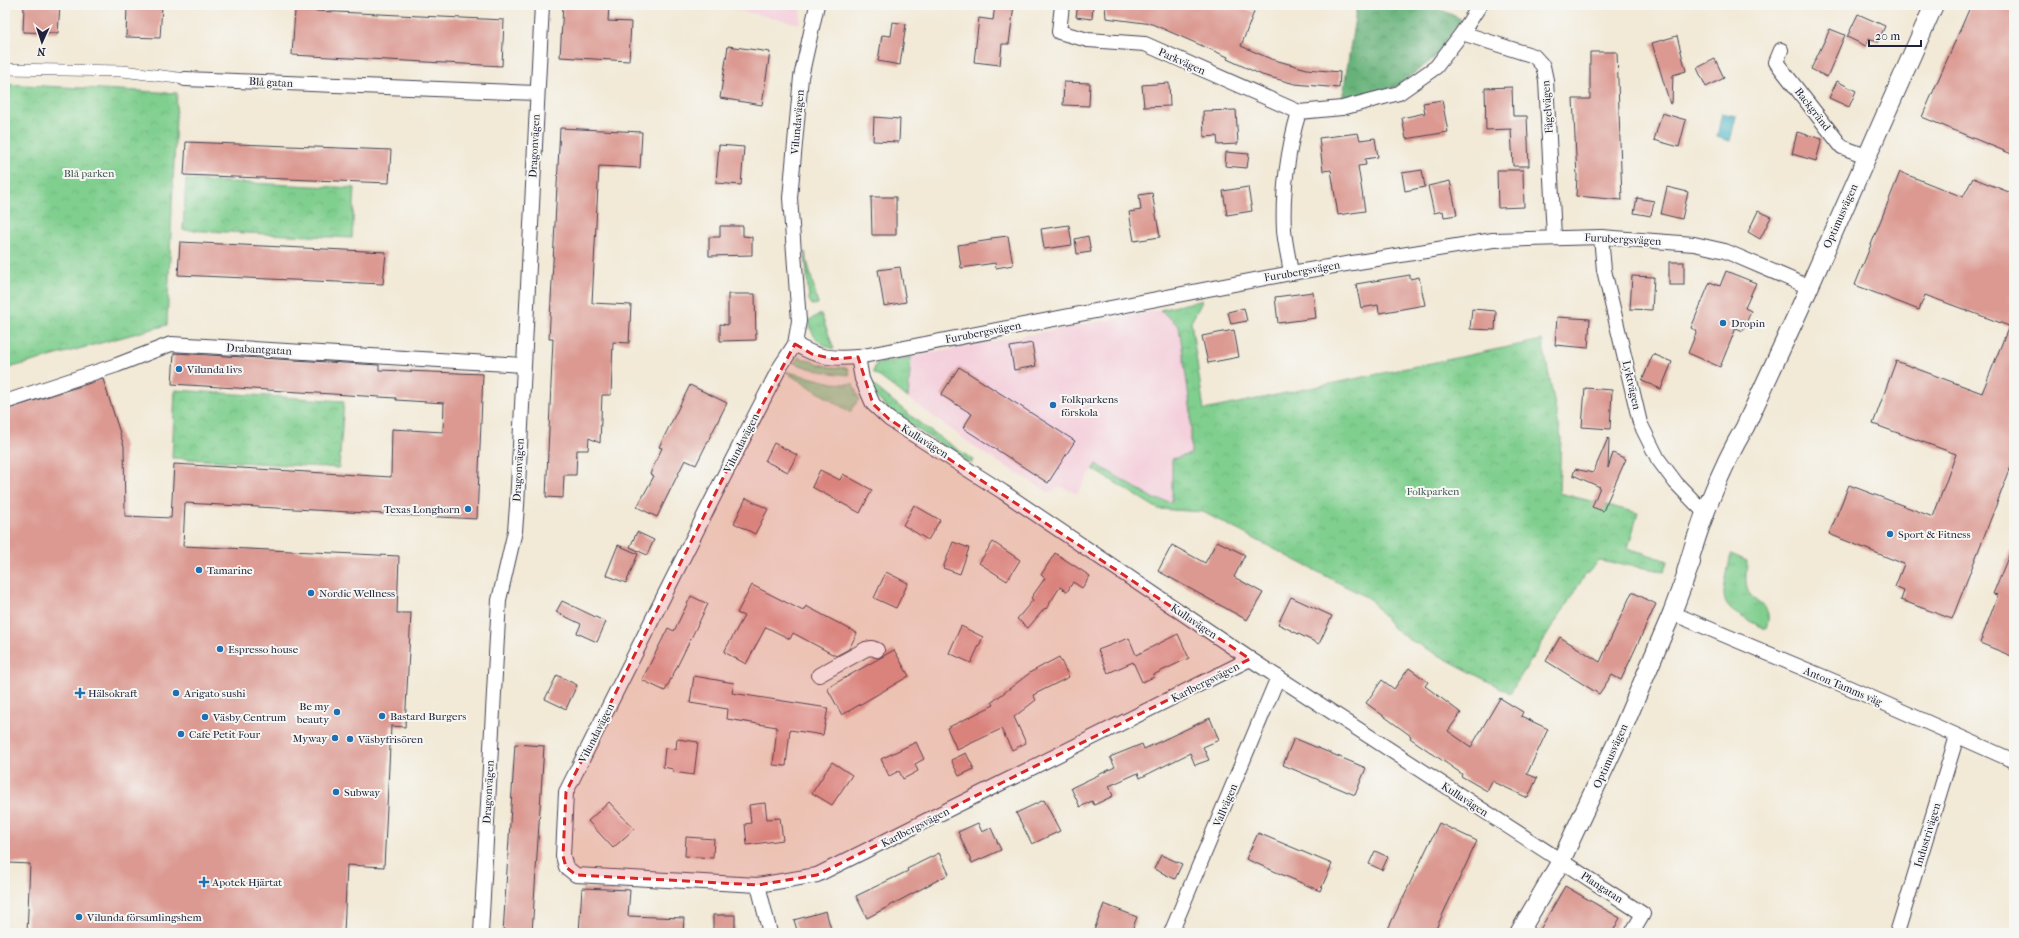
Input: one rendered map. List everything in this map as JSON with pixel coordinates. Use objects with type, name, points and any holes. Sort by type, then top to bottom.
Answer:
[{"type":"street","name":"Dragonvägen","points":[[481,933],[499,600],[515,531],[542,5]]},
{"type":"street","name":"Vilundavägen","points":[[562,856],[566,792],[724,476],[780,367],[795,344],[799,320],[790,198],[801,77],[817,5]]},
{"type":"street","name":"Parkvägen","points":[[1062,5],[1059,32],[1088,40],[1145,44],[1300,112],[1342,108],[1399,93],[1436,67],[1462,33],[1480,5]]},
{"type":"street","name":"Optimusvägen","points":[[1520,933],[1561,861],[1621,733],[1672,614],[1705,513],[1736,441],[1745,426],[1809,287],[1934,5]]},
{"type":"street","name":"Fågelvägen","points":[[1462,33],[1534,56],[1543,66],[1546,80],[1554,237]]},
{"type":"street","name":"Backgränd","points":[[1781,50],[1776,62],[1842,147],[1866,156]]},
{"type":"street","name":"Blå gatan","points":[[5,70],[123,71],[185,79],[537,93]]},
{"type":"street","points":[[1291,273],[1284,230],[1286,183],[1294,129],[1300,112]]},
{"type":"street","name":"Furubergsvägen","points":[[795,344],[812,354],[834,359],[858,357],[1291,273],[1493,240],[1601,236],[1694,244],[1725,251],[1809,287]]},
{"type":"street","name":"Lyktvägen","points":[[1601,236],[1604,270],[1640,423],[1658,459],[1676,483],[1705,513]]},
{"type":"street","name":"Drabantgatan","points":[[5,402],[117,365],[171,344],[523,364]]},
{"type":"street","name":"Kullavägen","points":[[858,357],[862,378],[872,404],[889,419],[1009,496],[1250,659],[1561,861]]},
{"type":"street","name":"Optimusvägen","points":[[1686,572],[1740,443],[1745,426]]},
{"type":"street","name":"Anton Tamms väg","points":[[1672,614],[1850,688],[2014,761]]},
{"type":"street","points":[[819,675],[866,649],[872,648],[877,650]]},
{"type":"street","name":"Karlbergsvägen","points":[[562,856],[566,868],[576,875],[758,885],[817,875],[1250,659]]},
{"type":"street","name":"Vallvägen","points":[[1171,933],[1278,677]]},
{"type":"street","name":"Industrivägen","points":[[1897,933],[1957,736]]},
{"type":"street","name":"Plangatan","points":[[1561,861],[1643,914],[1632,933]]},
{"type":"street","points":[[758,885],[770,933]]},
{"type":"highlighted area","points":[[795,344],[812,354],[834,359],[858,357],[873,404],[889,419],[1250,659],[817,875],[758,885],[576,875],[566,867],[563,856],[566,792],[724,476]]},
{"type":"shaded area","points":[[716,5],[802,5],[799,24]]},
{"type":"shaded area","name":"Folkparkens förskola","points":[[1160,310],[1179,325],[1191,412],[1191,454],[1172,502],[1154,499],[1096,464],[1077,494],[1062,487],[1048,492],[979,450],[908,398],[911,357]]},
{"type":"green space","points":[[1357,5],[1431,5],[1461,19],[1433,59],[1396,87],[1342,100]]},
{"type":"green space","name":"Blå parken","points":[[5,84],[177,93],[167,325],[5,369]]},
{"type":"green space","points":[[186,180],[355,188],[352,238],[183,230]]},
{"type":"green space","points":[[805,252],[818,304],[812,305],[809,300]]},
{"type":"green space","name":"Folkparken","points":[[1203,300],[1191,322],[1204,410],[1542,340],[1561,437],[1559,493],[1638,513],[1628,548],[1668,561],[1664,571],[1599,561],[1584,577],[1510,693],[1410,640],[1394,629],[1370,599],[1203,512],[1158,509],[1093,469],[1096,464],[1154,499],[1172,502],[1172,459],[1191,454],[1191,412],[1179,326],[1160,310]]},
{"type":"green space","points":[[821,314],[834,349],[824,345],[816,339],[810,326],[809,320]]},
{"type":"green space","points":[[798,357],[830,367],[848,368],[850,375],[835,374],[808,368],[794,363]]},
{"type":"green space","points":[[911,357],[908,398],[873,372],[876,364]]},
{"type":"green space","points":[[784,371],[833,383],[853,384],[859,399],[850,412]]},
{"type":"green space","points":[[872,384],[926,428],[973,460],[971,464],[895,415],[876,397]]},
{"type":"green space","points":[[175,390],[344,401],[339,468],[172,458]]},
{"type":"green space","points":[[1731,554],[1747,561],[1747,587],[1751,596],[1763,606],[1768,614],[1766,629],[1738,615],[1730,609],[1726,602],[1724,595],[1725,585]]},
{"type":"water","points":[[1722,113],[1736,116],[1730,141],[1717,137]]},
{"type":"building","points":[[24,5],[60,5],[58,33],[23,32]]},
{"type":"building","points":[[127,5],[162,5],[160,38],[126,37]]},
{"type":"building","points":[[563,5],[609,5],[608,21],[631,22],[629,61],[560,57]]},
{"type":"building","points":[[995,5],[1014,5],[1009,44],[1002,44],[1000,65],[974,62],[979,18],[993,20]]},
{"type":"building","points":[[1078,5],[1093,5],[1092,19],[1076,17]]},
{"type":"building","points":[[1105,5],[1236,5],[1254,12],[1241,46],[1271,59],[1307,69],[1340,72],[1339,88],[1295,84],[1262,75],[1227,59],[1228,57],[1152,24],[1106,18]]},
{"type":"building","points":[[1971,5],[2014,5],[2014,155],[1922,117]]},
{"type":"building","points":[[295,10],[504,20],[502,66],[292,55]]},
{"type":"building","points":[[1858,14],[1885,26],[1878,42],[1869,38],[1866,46],[1847,37]]},
{"type":"building","points":[[893,22],[906,24],[900,65],[878,61],[882,35],[891,36]]},
{"type":"building","points":[[1830,29],[1845,35],[1827,77],[1811,69]]},
{"type":"building","points":[[1677,36],[1686,71],[1673,75],[1672,103],[1670,104],[1652,43]]},
{"type":"building","points":[[728,46],[770,52],[762,105],[720,98]]},
{"type":"building","points":[[1590,52],[1617,52],[1622,200],[1576,196],[1577,176],[1573,99],[1590,99]]},
{"type":"building","points":[[1715,59],[1724,78],[1706,87],[1697,68]]},
{"type":"building","points":[[1837,81],[1856,91],[1849,107],[1829,98]]},
{"type":"building","points":[[1064,82],[1090,83],[1089,106],[1063,105]]},
{"type":"building","points":[[1169,83],[1170,106],[1144,107],[1142,85]]},
{"type":"building","points":[[1512,87],[1513,116],[1527,116],[1529,166],[1513,166],[1511,129],[1486,130],[1485,88]]},
{"type":"building","points":[[1442,100],[1448,132],[1406,139],[1402,118],[1425,113],[1423,103]]},
{"type":"building","points":[[1236,110],[1238,144],[1218,145],[1217,136],[1204,137],[1203,111]]},
{"type":"building","points":[[1662,113],[1686,120],[1679,147],[1654,140]]},
{"type":"building","points":[[874,117],[900,119],[899,142],[873,141]]},
{"type":"building","points":[[560,128],[642,132],[640,168],[599,166],[592,303],[631,305],[629,343],[613,342],[611,395],[602,395],[600,443],[589,438],[588,450],[577,450],[576,475],[564,475],[563,498],[546,497],[553,339],[549,339]]},
{"type":"building","points":[[1797,132],[1822,139],[1816,161],[1792,154]]},
{"type":"building","points":[[1358,133],[1360,140],[1375,138],[1378,157],[1365,159],[1366,165],[1358,166],[1365,211],[1338,215],[1331,170],[1323,171],[1319,138]]},
{"type":"building","points":[[186,142],[391,150],[389,183],[184,175]]},
{"type":"building","points":[[719,145],[744,147],[741,185],[716,183]]},
{"type":"building","points":[[1226,152],[1249,154],[1247,168],[1225,166]]},
{"type":"building","points":[[1422,170],[1425,187],[1405,191],[1402,173]]},
{"type":"building","points":[[1497,170],[1523,170],[1524,207],[1498,208]]},
{"type":"building","points":[[1900,172],[1963,197],[1973,178],[2014,194],[2014,459],[1952,619],[1901,600],[1904,591],[1895,587],[1904,564],[1829,534],[1849,485],[1933,517],[1956,454],[1873,424],[1896,361],[1982,393],[2009,326],[1925,295],[1919,310],[1855,285]]},
{"type":"building","points":[[1450,181],[1457,215],[1444,217],[1443,211],[1434,213],[1428,186]]},
{"type":"building","points":[[1248,187],[1252,211],[1227,215],[1223,191]]},
{"type":"building","points":[[1667,187],[1688,192],[1682,219],[1661,214]]},
{"type":"building","points":[[1152,193],[1160,237],[1134,241],[1129,212],[1141,210],[1139,195]]},
{"type":"building","points":[[871,197],[896,197],[896,235],[872,235]]},
{"type":"building","points":[[1637,198],[1654,201],[1651,216],[1634,213]]},
{"type":"building","points":[[1758,211],[1771,217],[1760,239],[1748,232]]},
{"type":"building","points":[[1069,225],[1072,245],[1044,249],[1041,229]]},
{"type":"building","points":[[720,226],[743,226],[743,236],[752,237],[752,255],[709,256],[709,237],[720,237]]},
{"type":"building","points":[[1008,236],[1013,265],[996,268],[995,263],[961,268],[958,245]]},
{"type":"building","points":[[1088,236],[1091,252],[1077,254],[1075,239]]},
{"type":"building","points":[[180,242],[386,252],[383,284],[178,275]]},
{"type":"building","points":[[1669,262],[1684,262],[1684,285],[1669,285]]},
{"type":"building","points":[[900,267],[906,302],[884,306],[878,270]]},
{"type":"building","points":[[1726,271],[1756,283],[1745,308],[1751,311],[1743,331],[1736,328],[1720,367],[1688,353],[1697,331],[1691,328],[1710,282],[1720,286]]},
{"type":"building","points":[[1410,275],[1410,279],[1419,277],[1425,305],[1379,313],[1378,305],[1361,308],[1356,284]]},
{"type":"building","points":[[1632,276],[1654,277],[1652,310],[1630,309]]},
{"type":"building","points":[[1313,292],[1316,318],[1278,323],[1275,297]]},
{"type":"building","points":[[728,294],[755,294],[756,340],[720,341],[720,324],[728,325]]},
{"type":"building","points":[[1244,308],[1247,321],[1231,324],[1228,312]]},
{"type":"building","points":[[1472,309],[1496,311],[1495,330],[1470,329]]},
{"type":"building","points":[[1557,317],[1590,319],[1588,348],[1555,345]]},
{"type":"building","points":[[1234,330],[1239,357],[1208,363],[1202,336]]},
{"type":"building","points":[[1032,343],[1036,366],[1014,370],[1010,347]]},
{"type":"building","name":"Väsby Centrum","points":[[174,353],[379,365],[379,370],[483,374],[477,519],[185,503],[183,546],[399,556],[397,613],[411,613],[405,727],[391,726],[384,867],[347,865],[344,933],[27,933],[30,864],[9,863],[9,854],[5,854],[5,410],[103,379],[124,446],[125,516],[171,518],[174,464],[391,477],[392,429],[443,432],[444,403],[396,400],[396,398],[172,384]]},
{"type":"building","points":[[1653,354],[1672,362],[1661,389],[1642,381]]},
{"type":"building","points":[[959,367],[1075,441],[1048,483],[963,428],[972,414],[941,395]]},
{"type":"building","points":[[690,385],[727,403],[696,465],[685,460],[657,517],[637,507],[654,476],[650,474],[662,448],[659,447]]},
{"type":"building","points":[[1585,388],[1612,390],[1610,429],[1582,427]]},
{"type":"building","points":[[1608,438],[1608,468],[1613,453],[1626,459],[1603,511],[1592,507],[1600,487],[1573,475],[1575,469],[1593,473]]},
{"type":"building","points":[[774,443],[797,455],[788,472],[765,461]]},
{"type":"building","points":[[820,470],[840,480],[843,474],[872,490],[860,513],[812,487]]},
{"type":"building","points":[[746,498],[768,509],[755,534],[734,523]]},
{"type":"building","points":[[914,505],[940,520],[928,540],[903,525]]},
{"type":"building","points":[[637,532],[654,540],[647,555],[630,547]]},
{"type":"building","points":[[1217,541],[1245,555],[1234,577],[1263,593],[1247,620],[1158,571],[1172,545],[1205,563]]},
{"type":"building","points":[[953,542],[969,548],[960,574],[943,568]]},
{"type":"building","points":[[993,542],[1020,560],[1007,581],[979,563]]},
{"type":"building","points":[[2014,543],[2014,657],[1980,643],[1998,595],[1993,594]]},
{"type":"building","points":[[618,545],[638,554],[626,583],[606,575]]},
{"type":"building","points":[[1055,553],[1090,576],[1082,588],[1073,582],[1067,592],[1060,587],[1046,609],[1045,608],[1028,628],[1017,619],[1033,600],[1031,598],[1045,578],[1041,575]]},
{"type":"building","points":[[886,572],[908,583],[896,608],[874,598]]},
{"type":"building","points":[[752,585],[803,611],[806,606],[857,633],[849,649],[836,656],[793,633],[790,639],[766,627],[746,664],[724,652],[744,616],[737,613]]},
{"type":"building","points":[[1632,592],[1656,604],[1621,680],[1612,675],[1599,694],[1546,661],[1560,637],[1600,662]]},
{"type":"building","points":[[691,596],[708,604],[665,691],[642,680],[668,628],[674,631]]},
{"type":"building","points":[[1291,597],[1332,616],[1319,644],[1278,624]]},
{"type":"building","points":[[562,601],[606,622],[597,642],[577,633],[581,624],[556,612]]},
{"type":"building","points":[[961,626],[983,637],[971,663],[949,653]]},
{"type":"building","points":[[1178,634],[1189,658],[1153,675],[1154,677],[1142,682],[1133,662],[1108,673],[1098,650],[1129,638],[1136,655]]},
{"type":"building","points":[[894,650],[909,676],[842,715],[827,688]]},
{"type":"building","points":[[1059,657],[1069,677],[1033,695],[1036,700],[1014,717],[1026,743],[1012,750],[1001,729],[957,750],[947,728],[994,705],[992,702],[1031,672]]},
{"type":"building","points":[[1409,668],[1428,682],[1425,686],[1461,713],[1448,731],[1471,747],[1500,698],[1523,712],[1521,716],[1548,729],[1527,774],[1537,778],[1528,798],[1492,781],[1487,791],[1461,776],[1462,774],[1410,738],[1411,736],[1366,703],[1382,680],[1394,689]]},
{"type":"building","points":[[557,675],[577,685],[566,709],[545,699]]},
{"type":"building","points":[[694,676],[734,683],[732,693],[828,708],[823,735],[790,730],[786,766],[773,765],[777,727],[727,719],[728,709],[690,703]]},
{"type":"building","points":[[1210,718],[1219,740],[1203,747],[1209,760],[1195,765],[1190,753],[1140,778],[1138,773],[1109,786],[1113,796],[1094,805],[1092,801],[1080,807],[1071,788],[1115,767],[1110,757],[1142,744],[1144,749]]},
{"type":"building","points":[[1294,738],[1366,768],[1355,795],[1283,765]]},
{"type":"building","points":[[677,739],[698,742],[694,775],[673,772],[673,769],[663,767],[665,748],[676,749]]},
{"type":"building","points":[[916,742],[924,759],[915,764],[918,771],[903,779],[899,771],[889,776],[881,759]]},
{"type":"building","points":[[515,744],[544,746],[532,933],[503,933]]},
{"type":"building","points":[[966,753],[974,769],[959,776],[951,760]]},
{"type":"building","points":[[832,762],[852,775],[832,805],[812,793]]},
{"type":"building","points":[[1044,800],[1060,831],[1032,844],[1016,813]]},
{"type":"building","points":[[609,802],[634,829],[613,848],[588,821]]},
{"type":"building","points":[[765,803],[767,819],[780,818],[783,840],[747,845],[745,824],[751,823],[749,805]]},
{"type":"building","points":[[978,823],[982,832],[991,828],[1001,850],[972,863],[958,832]]},
{"type":"building","points":[[1439,823],[1477,841],[1434,933],[1386,933]]},
{"type":"building","points":[[1258,833],[1332,864],[1320,891],[1246,859]]},
{"type":"building","points":[[686,837],[714,839],[713,858],[685,856]]},
{"type":"building","points":[[1375,851],[1388,857],[1382,870],[1369,864]]},
{"type":"building","points":[[939,853],[949,874],[867,918],[856,896],[908,871],[907,869]]},
{"type":"building","points":[[1161,855],[1182,864],[1175,879],[1154,869]]},
{"type":"building","points":[[1565,886],[1620,918],[1612,933],[1538,933]]},
{"type":"building","points":[[582,888],[630,890],[628,916],[684,918],[683,933],[579,933]]},
{"type":"building","points":[[1104,904],[1137,917],[1131,933],[1093,933]]},
{"type":"building","points":[[826,911],[832,933],[798,933],[794,920]]},
{"type":"building","points":[[713,915],[735,915],[735,933],[713,933]]},
{"type":"place","name":"Dropin","points":[[1723,323]]},
{"type":"place","name":"Vilunda livs","points":[[179,369]]},
{"type":"place","name":"Folkparkens förskola","points":[[1053,405]]},
{"type":"place","name":"Texas Longhorn","points":[[468,509]]},
{"type":"place","name":"Sport & Fitness","points":[[1890,534]]},
{"type":"place","name":"Tamarine","points":[[199,570]]},
{"type":"place","name":"Nordic Wellness","points":[[311,593]]},
{"type":"place","name":"Espresso house","points":[[220,649]]},
{"type":"place","name":"Hälsokraft","points":[[80,693]]},
{"type":"place","name":"Arigato sushi","points":[[176,693]]},
{"type":"place","name":"Be my beauty","points":[[337,712]]},
{"type":"place","name":"Bastard Burgers","points":[[382,716]]},
{"type":"place","name":"Väsby Centrum","points":[[205,717]]},
{"type":"place","name":"Cafe Petit Four","points":[[181,734]]},
{"type":"place","name":"Myway","points":[[335,738]]},
{"type":"place","name":"Väsbyfrisören","points":[[350,739]]},
{"type":"place","name":"Subway","points":[[336,792]]},
{"type":"place","name":"Apotek Hjärtat","points":[[204,882]]},
{"type":"place","name":"Vilunda församlingshem","points":[[79,917]]}]
